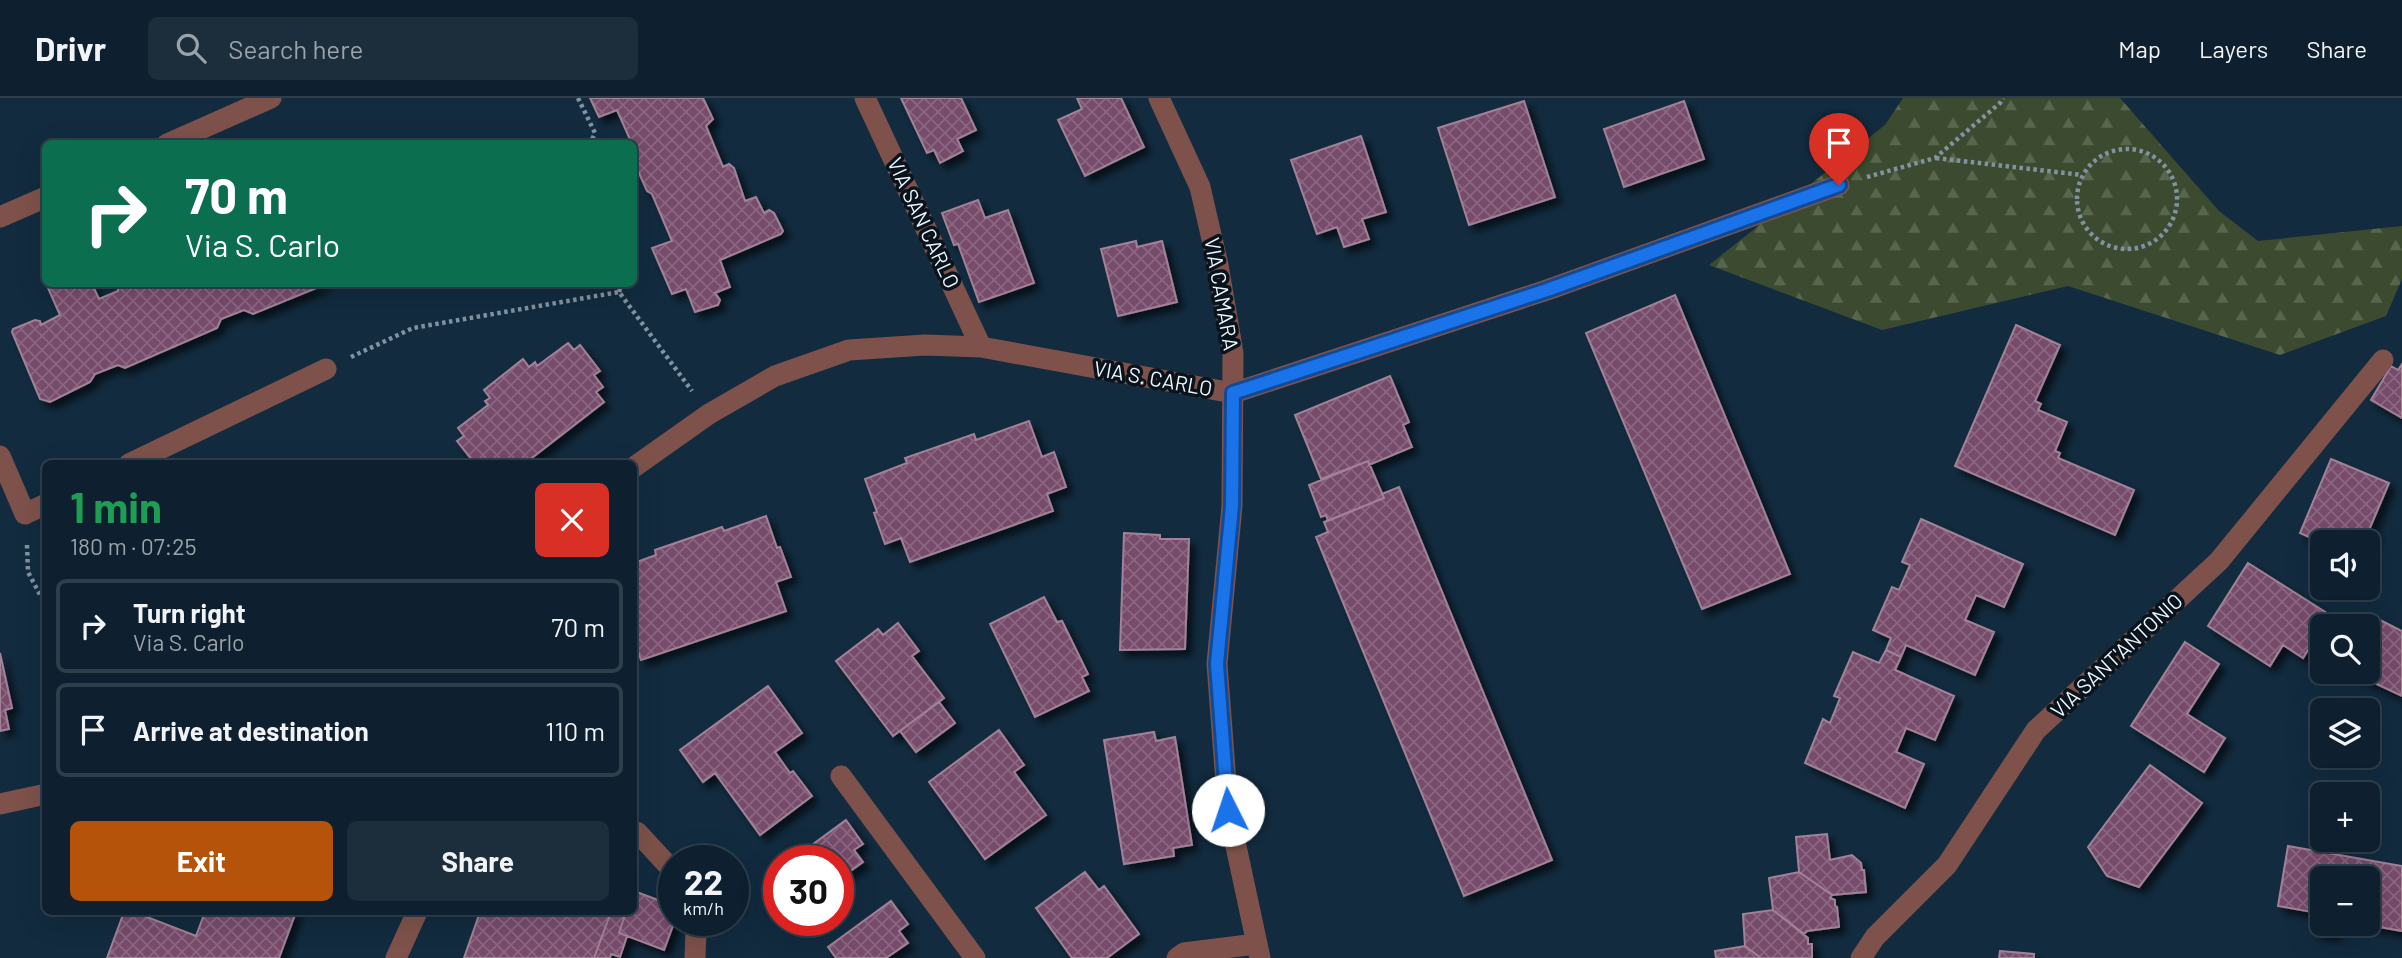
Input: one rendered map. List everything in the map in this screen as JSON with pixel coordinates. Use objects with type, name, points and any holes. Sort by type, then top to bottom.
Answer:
[{"type":"street","points":[[176,140],[271,98]]},
{"type":"street","name":"VIA SAN CARLO","points":[[865,98],[981,347]]},
{"type":"street","name":"VIA CAMARA","points":[[1159,98],[1200,187],[1218,265],[1233,353],[1232,506],[1217,664],[1228,810],[1258,951]]},
{"type":"street","name":"VIA S. CARLO","points":[[637,465],[709,414],[775,376],[849,350],[925,345],[981,347],[1233,393],[1547,290],[1839,185]]},
{"type":"street","points":[[0,217],[42,199]]},
{"type":"street","name":"VIA SANT'ANTONIO","points":[[1861,958],[1875,937],[1947,865],[2036,730],[2219,561],[2383,360]]},
{"type":"street","points":[[137,460],[326,369]]},
{"type":"street","points":[[0,456],[25,514],[42,506]]},
{"type":"street","points":[[841,776],[975,958]]},
{"type":"street","points":[[0,804],[42,795]]},
{"type":"street","points":[[637,832],[658,855]]},
{"type":"street","points":[[396,958],[416,915]]},
{"type":"street","points":[[695,958],[696,936]]},
{"type":"street","points":[[1177,958],[1184,953],[1258,951]]},
{"type":"path","points":[[578,98],[595,133],[592,140]]},
{"type":"path","points":[[1935,158],[2003,98]]},
{"type":"path","points":[[2123,148],[2140,150],[2155,157],[2167,168],[2176,184],[2174,217],[2166,231],[2154,242],[2138,248],[2122,249],[2106,245],[2092,236],[2079,215],[2077,191],[2082,175],[2093,162],[2106,153],[2123,148]]},
{"type":"path","points":[[1839,185],[1935,158],[2082,175]]},
{"type":"path","points":[[619,292],[621,287]]},
{"type":"path","points":[[326,369],[413,328],[619,292]]},
{"type":"path","points":[[619,292],[709,414]]},
{"type":"path","points":[[25,514],[28,572],[42,598]]},
{"type":"green space","points":[[1903,98],[2120,98],[2219,211],[2258,241],[2402,226],[2402,279],[2386,316],[2280,355],[2068,286],[1882,330],[1709,265],[1885,125]]},
{"type":"building","points":[[590,98],[703,98],[713,119],[706,126],[723,167],[729,164],[734,168],[745,201],[756,197],[764,213],[769,210],[774,213],[783,231],[720,260],[730,287],[715,293],[720,300],[718,305],[695,312],[686,289],[672,294],[652,248],[672,241],[652,194],[647,191],[637,169],[637,140],[630,140],[617,110],[599,117]]},
{"type":"building","points":[[901,98],[961,98],[976,130],[957,139],[963,151],[940,163],[934,150],[927,153]]},
{"type":"building","points":[[1077,98],[1121,98],[1144,147],[1085,176],[1058,120],[1082,109]]},
{"type":"building","points":[[1524,101],[1555,197],[1469,225],[1438,128]]},
{"type":"building","points":[[1684,101],[1704,159],[1624,187],[1604,129]]},
{"type":"building","points":[[1361,136],[1386,212],[1362,219],[1369,239],[1344,247],[1337,227],[1317,234],[1291,160]]},
{"type":"building","points":[[978,200],[985,218],[1008,210],[1034,283],[979,302],[958,244],[954,245],[942,213]]},
{"type":"building","points":[[1136,241],[1137,247],[1162,241],[1177,302],[1118,316],[1101,249]]},
{"type":"building","points":[[93,287],[99,299],[118,291],[119,287],[319,287],[253,314],[244,310],[221,319],[217,328],[125,368],[118,365],[95,374],[90,382],[50,402],[40,399],[12,332],[13,329],[35,320],[40,321],[41,325],[60,315],[48,288]]},
{"type":"building","points":[[1675,295],[1790,574],[1702,609],[1586,333]]},
{"type":"building","points":[[2016,325],[2060,345],[2035,401],[2041,404],[2038,410],[2067,422],[2055,451],[2060,453],[2058,458],[2134,490],[2115,535],[1955,466]]},
{"type":"building","points":[[568,343],[574,350],[580,345],[600,371],[594,375],[603,387],[596,392],[604,402],[529,460],[472,460],[457,441],[464,436],[458,428],[488,405],[485,401],[490,398],[484,390],[523,359],[529,367],[535,362],[537,366]]},
{"type":"building","points":[[2402,364],[2402,418],[2371,400],[2391,366],[2398,370]]},
{"type":"building","points":[[1390,376],[1409,422],[1403,425],[1412,447],[1369,465],[1368,461],[1321,479],[1295,415]]},
{"type":"building","points":[[1029,421],[1042,457],[1054,452],[1066,487],[1047,494],[1053,511],[910,562],[901,538],[885,544],[865,479],[907,463],[905,458],[974,434],[976,440]]},
{"type":"building","points":[[2331,459],[2389,483],[2369,530],[2310,530],[2310,538],[2300,533]]},
{"type":"building","points":[[1368,461],[1384,498],[1328,521],[1326,515],[1321,517],[1309,485]]},
{"type":"building","points":[[1399,487],[1552,860],[1464,896],[1316,537],[1328,532],[1324,522],[1384,498],[1382,494]]},
{"type":"building","points":[[766,516],[791,577],[776,582],[786,611],[641,660],[637,649],[637,562],[656,555],[655,550],[722,527],[724,531]]},
{"type":"building","points":[[1921,519],[2023,564],[2004,607],[1976,595],[1965,620],[1994,632],[1975,675],[1906,645],[1901,657],[1886,650],[1891,638],[1873,630],[1892,587],[1899,590],[1910,565],[1902,562]]},
{"type":"building","points":[[1124,533],[1160,535],[1160,539],[1189,539],[1185,649],[1120,650]]},
{"type":"building","points":[[2248,563],[2328,614],[2310,614],[2310,647],[2303,658],[2283,645],[2270,666],[2208,626]]},
{"type":"building","points":[[1044,597],[1057,622],[1062,621],[1088,674],[1082,677],[1089,691],[1035,717],[990,624]]},
{"type":"building","points":[[2380,620],[2402,631],[2402,696],[2376,684],[2380,684]]},
{"type":"building","points":[[898,623],[919,651],[912,656],[944,698],[893,736],[836,661],[878,629],[883,635]]},
{"type":"building","points":[[2185,642],[2219,664],[2187,714],[2225,738],[2204,772],[2131,726]]},
{"type":"building","points":[[1886,650],[1901,657],[1895,670],[1954,696],[1935,740],[1906,728],[1896,752],[1924,764],[1905,808],[1805,763],[1823,719],[1830,723],[1840,698],[1834,696],[1853,652],[1879,663]]},
{"type":"building","points":[[0,653],[12,708],[5,710],[9,729],[0,731]]},
{"type":"building","points":[[768,686],[802,733],[775,752],[812,796],[760,835],[715,773],[703,782],[680,750]]},
{"type":"building","points":[[939,702],[955,723],[916,752],[900,731]]},
{"type":"building","points":[[999,730],[1024,765],[1014,772],[1046,815],[985,859],[929,782]]},
{"type":"building","points":[[1154,732],[1156,741],[1175,737],[1192,845],[1173,848],[1174,856],[1124,864],[1104,740]]},
{"type":"building","points":[[2150,765],[2202,803],[2139,887],[2107,876],[2088,847]]},
{"type":"building","points":[[846,820],[863,844],[854,850],[854,845],[812,845]]},
{"type":"building","points":[[1827,834],[1830,860],[1852,855],[1861,863],[1866,892],[1832,895],[1799,872],[1796,837]]},
{"type":"building","points":[[2288,846],[2310,852],[2402,866],[2402,931],[2380,927],[2380,866],[2310,866],[2310,912],[2278,906]]},
{"type":"building","points":[[854,850],[863,862],[854,868]]},
{"type":"building","points":[[1085,872],[1099,890],[1104,886],[1139,934],[1107,958],[1072,958],[1036,908]]},
{"type":"building","points":[[1799,872],[1832,895],[1830,898],[1835,900],[1839,927],[1807,931],[1804,934],[1773,910],[1769,878]]},
{"type":"building","points":[[637,892],[658,900],[658,936],[669,936],[664,950],[619,933],[625,915],[637,915]]},
{"type":"building","points":[[891,901],[908,924],[899,931],[908,943],[886,958],[836,958],[828,947],[843,936],[854,936],[854,928]]},
{"type":"building","points":[[1773,910],[1808,938],[1808,944],[1812,944],[1812,958],[1761,958],[1745,946],[1743,914]]},
{"type":"building","points":[[123,915],[142,915],[196,936],[204,915],[295,915],[279,958],[107,958]]},
{"type":"building","points":[[479,915],[610,915],[594,958],[464,958]]},
{"type":"building","points":[[610,915],[625,915],[619,933],[627,936],[620,957],[611,954],[610,958],[594,958]]},
{"type":"building","points":[[1745,946],[1761,958],[1716,958],[1715,951]]},
{"type":"building","points":[[2000,951],[2034,954],[2034,958],[1999,958]]},
{"type":"route","points":[[1228,810],[1217,664],[1232,506],[1233,393],[1547,290],[1839,185]]}]
